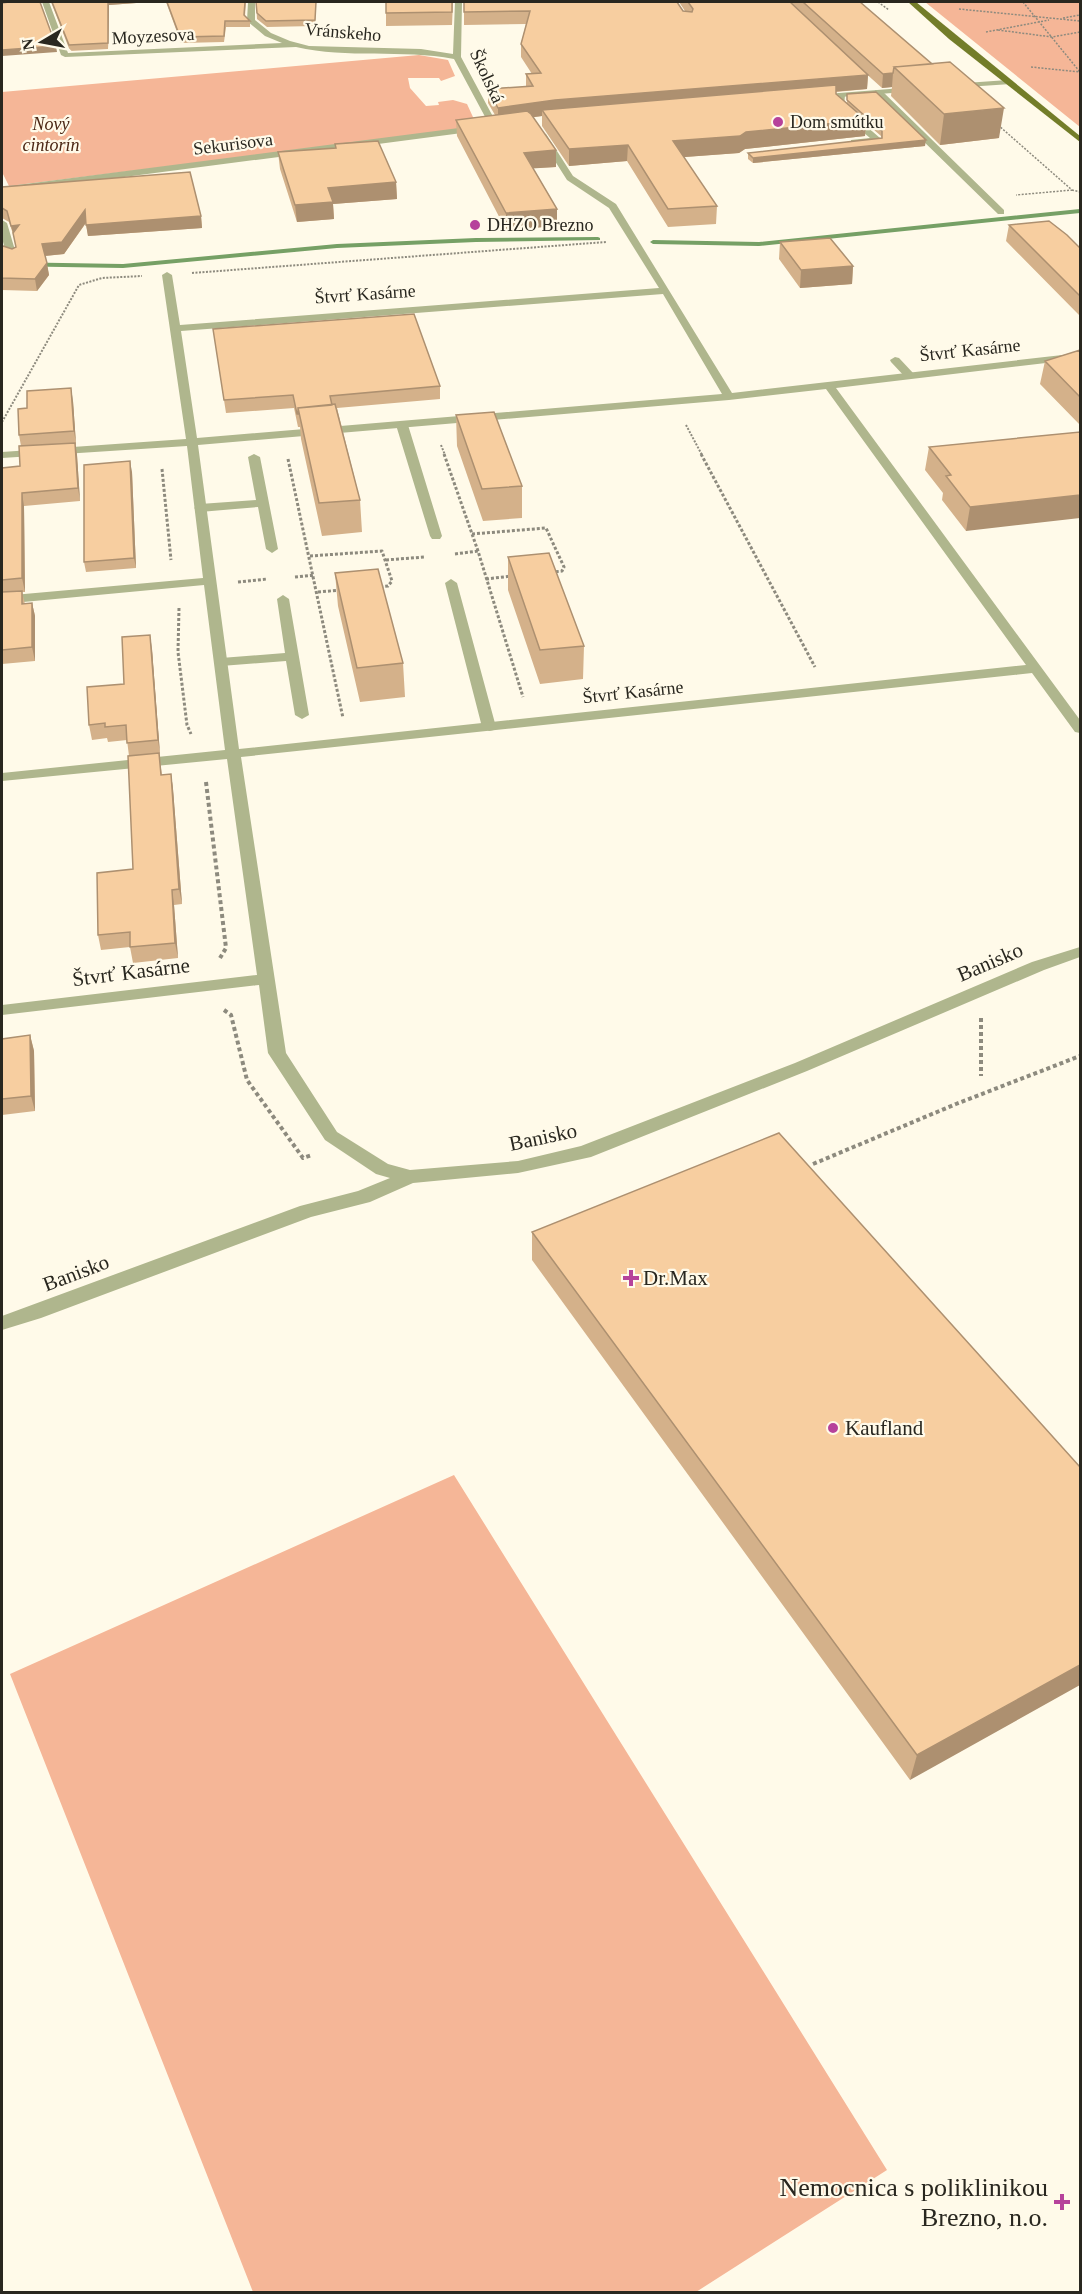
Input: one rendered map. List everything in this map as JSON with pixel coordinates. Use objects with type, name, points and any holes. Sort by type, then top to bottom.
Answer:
[{"type":"main road","points":[[912,2],[1080,140]]},
{"type":"street","name":"Moyzesova","points":[[45,2],[65,55],[300,45]]},
{"type":"street","name":"Vránskeho","points":[[252,2],[251,21],[260,30],[300,45],[325,50],[359,52],[420,51],[457,57]]},
{"type":"street","name":"Školská","points":[[459,2],[457,57],[494,126]]},
{"type":"street","points":[[867,81],[1001,212]]},
{"type":"street","points":[[944,87],[1008,82]]},
{"type":"street","points":[[805,98],[921,88]]},
{"type":"street","points":[[841,95],[840,108],[877,140],[844,144]]},
{"type":"street","name":"Sekurisova","points":[[2,190],[505,125]]},
{"type":"street","points":[[536,126],[570,178],[613,206],[729,397]]},
{"type":"street","points":[[2,223],[12,257]]},
{"type":"street","points":[[167,274],[277,1053],[332,1136],[382,1169],[410,1177]]},
{"type":"street","name":"Štvrť Kasárne","points":[[175,328],[666,291]]},
{"type":"street","name":"Štvrť Kasárne","points":[[192,442],[674,403],[1080,356]]},
{"type":"street","points":[[895,360],[910,376]]},
{"type":"street","points":[[828,384],[1080,729]]},
{"type":"street","points":[[402,425],[436,536]]},
{"type":"street","points":[[2,455],[192,442]]},
{"type":"street","points":[[254,457],[272,549]]},
{"type":"street","points":[[200,508],[263,503]]},
{"type":"street","points":[[2,600],[210,580]]},
{"type":"street","points":[[451,583],[489,727]]},
{"type":"street","points":[[283,599],[302,716]]},
{"type":"street","points":[[221,662],[292,656]]},
{"type":"street","name":"Štvrť Kasárne","points":[[2,777],[828,692],[1036,668]]},
{"type":"street","name":"Banisko","points":[[2,1323],[307,1211],[363,1197],[410,1177],[518,1167],[585,1152],[801,1067],[1038,966],[1080,952]]},
{"type":"street","name":"Štvrť Kasárne","points":[[2,1010],[266,980]]},
{"type":"path","points":[[1023,2],[1080,72]]},
{"type":"path","points":[[951,8],[1080,21]]},
{"type":"path","points":[[982,32],[1080,15]]},
{"type":"path","points":[[994,30],[1052,37],[1080,32]]},
{"type":"path","points":[[1027,67],[1080,72]]},
{"type":"path","points":[[992,121],[1072,190]]},
{"type":"path","points":[[1010,196],[1072,190],[1080,192]]},
{"type":"path","points":[[2,422],[79,285],[102,278],[607,242]]},
{"type":"path","points":[[674,403],[828,692]]},
{"type":"path","points":[[406,439],[438,437],[472,534],[524,701],[484,705]]},
{"type":"path","points":[[158,445],[171,564],[179,602],[178,652],[187,725],[191,732],[196,771],[206,780],[224,936],[225,948],[216,966],[220,985]]},
{"type":"path","points":[[286,449],[344,719]]},
{"type":"path","points":[[472,534],[546,528],[564,567],[562,571],[548,573]]},
{"type":"path","points":[[310,556],[382,551],[391,583],[374,587]]},
{"type":"path","points":[[486,579],[517,576]]},
{"type":"path","points":[[318,592],[351,590]]},
{"type":"path","points":[[813,1164],[956,1104],[1080,1056]]},
{"type":"green space","points":[[925,2],[1080,2],[1080,127]]},
{"type":"green space","name":"Nový cintorín","points":[[419,55],[448,60],[455,76],[441,81],[439,78],[408,78],[410,88],[426,106],[439,105],[438,102],[453,100],[467,104],[478,128],[9,186],[2,172],[2,92]]},
{"type":"green space","points":[[454,1475],[887,2170],[696,2292],[253,2292],[10,1674]]},
{"type":"building","points":[[40,2],[56,46],[2,50],[2,3]]},
{"type":"building","points":[[52,2],[108,2],[108,43],[69,45]]},
{"type":"building","points":[[167,2],[245,2],[244,15],[250,21],[225,21],[224,36],[180,37]]},
{"type":"building","points":[[256,2],[316,2],[315,20],[266,21],[257,13]]},
{"type":"building","points":[[386,2],[452,2],[452,12],[386,13]]},
{"type":"building","points":[[464,2],[677,2],[683,11],[692,12],[693,9],[688,2],[790,2],[868,75],[555,100],[498,108],[488,89],[533,86],[526,74],[541,73],[521,44],[530,11],[464,12]]},
{"type":"building","points":[[803,2],[860,2],[932,64],[894,67],[893,73],[883,74]]},
{"type":"building","points":[[950,62],[1004,108],[944,114],[894,67]]},
{"type":"building","points":[[836,85],[836,94],[866,120],[746,132],[740,136],[673,141],[717,206],[668,209],[628,145],[569,149],[542,110]]},
{"type":"building","points":[[876,92],[926,140],[753,158],[748,153],[882,138],[882,131],[847,100],[847,94]]},
{"type":"building","points":[[527,111],[556,150],[524,153],[557,209],[506,213],[456,120]]},
{"type":"building","points":[[378,141],[396,182],[328,188],[333,202],[295,205],[278,152],[336,148],[335,144]]},
{"type":"building","points":[[190,172],[201,216],[86,225],[85,210],[62,242],[42,244],[47,263],[35,279],[2,278],[2,248],[3,246],[12,249],[16,247],[13,233],[19,225],[11,226],[7,211],[2,208],[2,187]]},
{"type":"building","points":[[1049,221],[1080,248],[1080,296],[1009,225]]},
{"type":"building","points":[[830,238],[853,266],[801,270],[780,242]]},
{"type":"building","points":[[414,314],[440,386],[330,396],[332,405],[298,408],[298,414],[293,395],[224,400],[213,329]]},
{"type":"building","points":[[1080,350],[1080,397],[1045,361]]},
{"type":"building","points":[[71,388],[74,431],[19,435],[18,409],[27,408],[27,391]]},
{"type":"building","points":[[335,404],[360,500],[319,503],[298,408]]},
{"type":"building","points":[[494,412],[522,486],[482,489],[456,415]]},
{"type":"building","points":[[1080,432],[1080,495],[970,507],[946,476],[951,475],[929,447]]},
{"type":"building","points":[[75,443],[78,488],[22,493],[22,578],[2,580],[2,468],[20,466],[19,446]]},
{"type":"building","points":[[130,461],[134,558],[84,562],[84,465]]},
{"type":"building","points":[[549,553],[584,646],[540,650],[508,557]]},
{"type":"building","points":[[378,569],[403,663],[357,668],[335,573]]},
{"type":"building","points":[[22,591],[22,604],[32,603],[32,647],[2,650],[2,592]]},
{"type":"building","points":[[150,635],[158,740],[127,743],[126,725],[105,727],[105,723],[89,725],[87,687],[124,684],[122,637]]},
{"type":"building","points":[[159,753],[161,775],[171,774],[179,889],[172,890],[175,943],[130,947],[130,932],[98,935],[97,873],[133,869],[128,756]]},
{"type":"building","points":[[30,1035],[31,1096],[2,1099],[2,1039]]},
{"type":"building","points":[[779,1133],[1080,1467],[1080,1665],[917,1755],[532,1232]]},
{"type":"waterway","points":[[653,242],[759,244],[1080,211]]},
{"type":"waterway","points":[[2,264],[123,266],[337,246],[476,240],[598,239]]},
{"type":"place","name":"Dom smútku","points":[[778,122]]},
{"type":"place","name":"DHZO Brezno","points":[[475,225]]},
{"type":"place","name":"Dr.Max","points":[[631,1278]]},
{"type":"place","name":"Kaufland","points":[[833,1428]]},
{"type":"place","name":"Nemocnica s poliklinikou Brezno, n.o.","points":[[1062,2202]]}]
